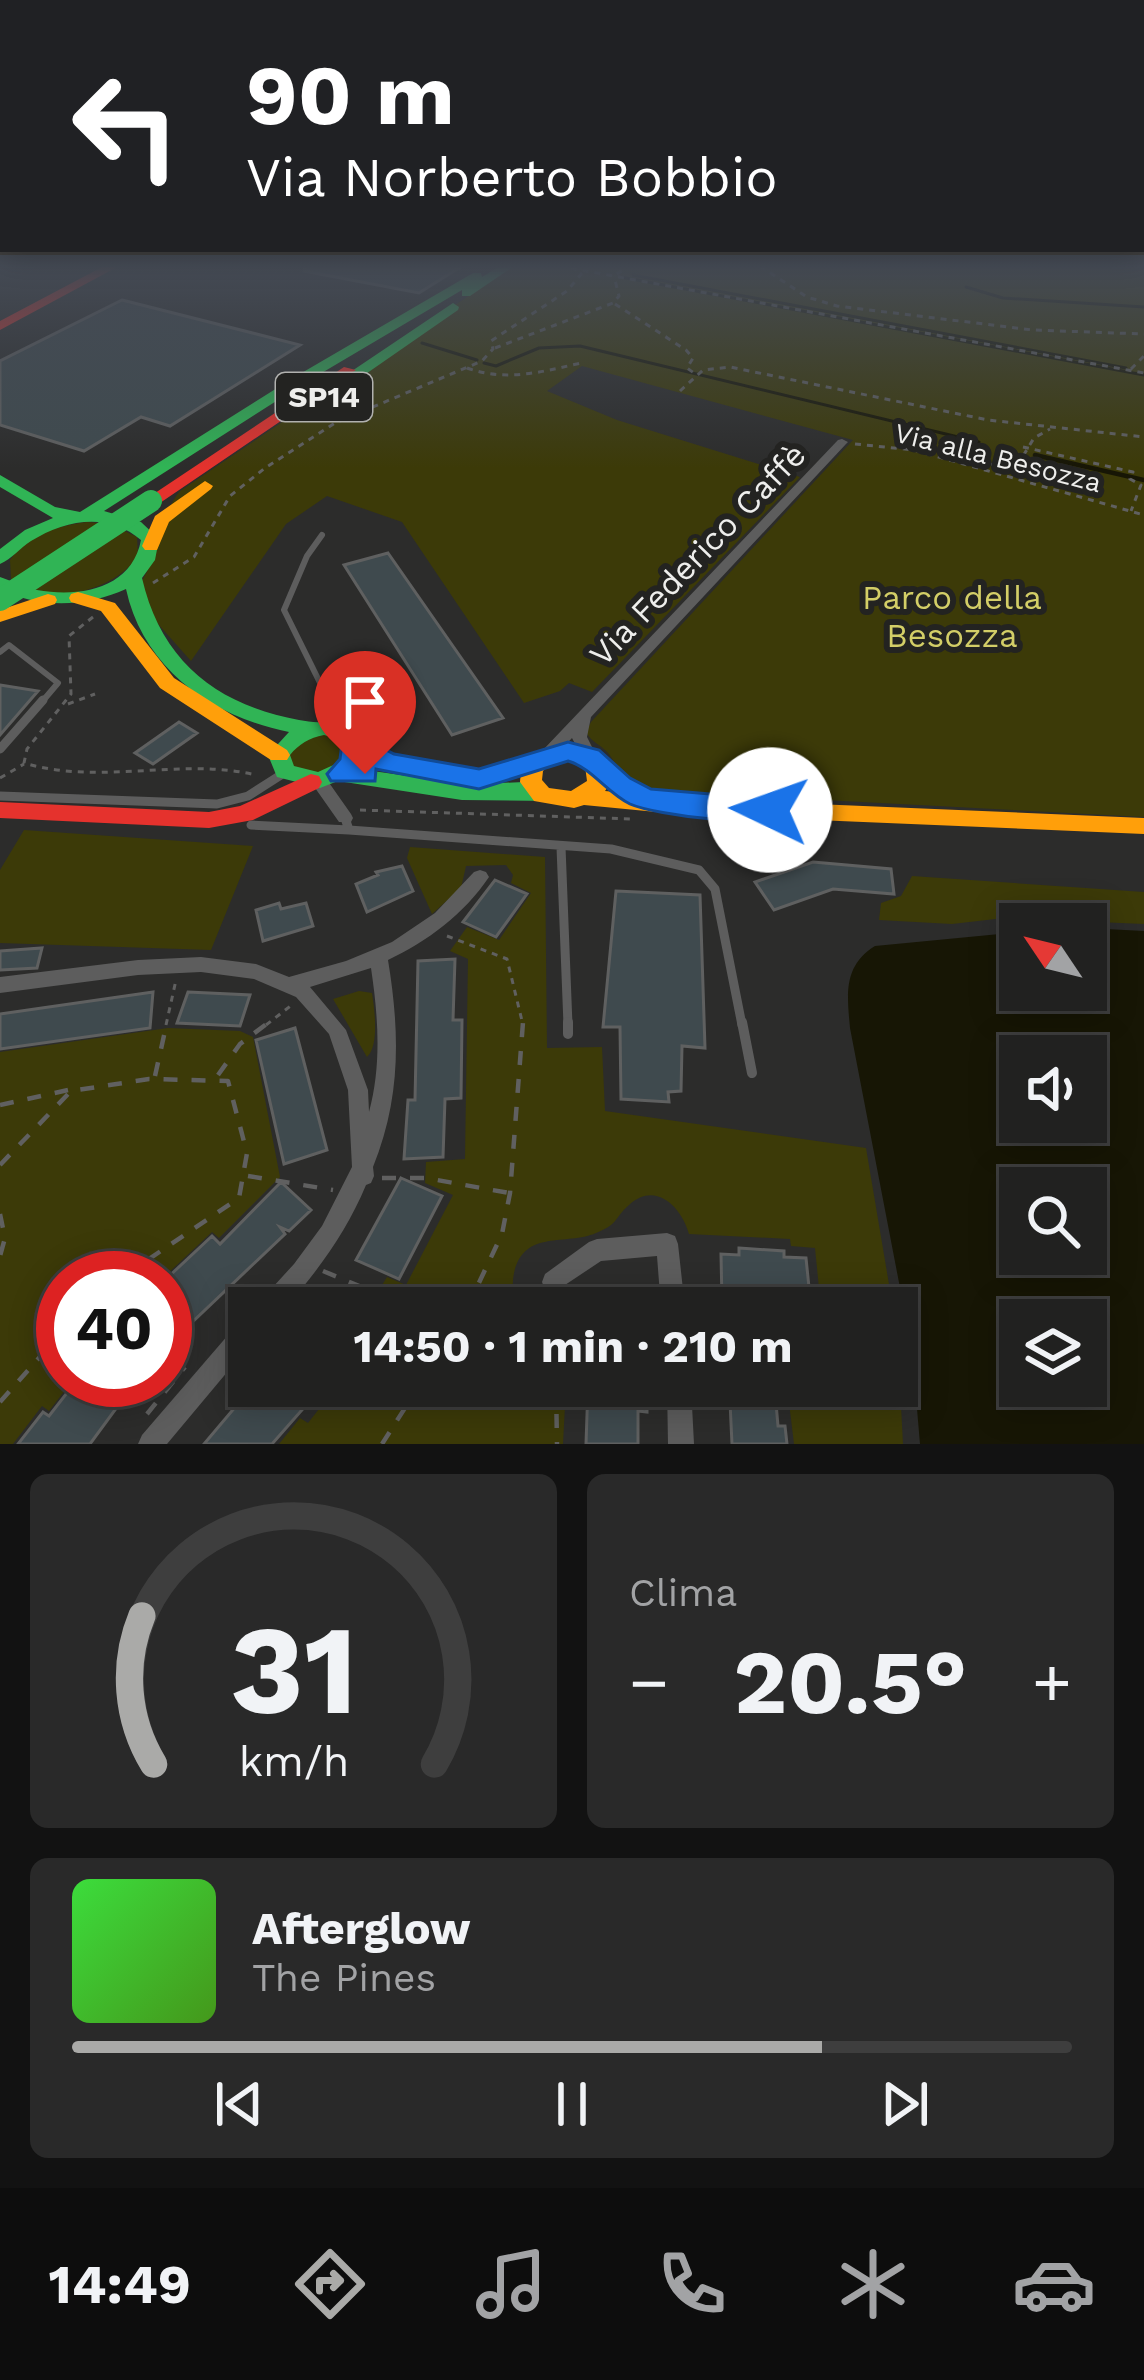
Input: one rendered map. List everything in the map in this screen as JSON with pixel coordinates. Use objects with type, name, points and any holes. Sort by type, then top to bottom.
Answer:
[{"type":"main road","name":"SP14","points":[[79,518],[381,333]]},
{"type":"main road","name":"SP14","points":[[0,600],[396,333]]},
{"type":"main road","name":"SP14","points":[[151,546],[157,526],[170,512],[407,333]]},
{"type":"main road","points":[[10,486],[49,511],[133,524],[145,532],[151,546],[132,594],[146,630],[200,688],[260,720],[333,728],[387,763],[465,778],[496,776],[568,751],[594,763],[634,794],[677,806]]},
{"type":"main road","points":[[10,486],[28,508],[21,538]]},
{"type":"main road","name":"SP14","points":[[0,584],[144,499]]},
{"type":"main road","points":[[0,559],[21,538],[79,518]]},
{"type":"main road","points":[[0,584],[17,595],[48,600],[78,598],[137,582]]},
{"type":"main road","points":[[78,598],[109,607],[167,683],[312,773],[462,792],[524,790],[563,801],[585,797],[677,806],[1144,826]]},
{"type":"main road","points":[[0,616],[48,600]]},
{"type":"main road","points":[[0,810],[209,820],[244,814],[312,773],[354,762],[333,728]]},
{"type":"main road","points":[[312,773],[287,742],[333,728]]},
{"type":"main road","points":[[542,758],[531,782],[542,795]]},
{"type":"main road","points":[[585,797],[599,784],[594,763]]},
{"type":"street","name":"Via Federico Caffè","points":[[542,758],[842,442]]},
{"type":"street","points":[[591,704],[578,730],[594,763]]},
{"type":"street","points":[[312,773],[347,824]]},
{"type":"street","points":[[302,988],[380,958],[429,931],[480,877]]},
{"type":"street","points":[[288,1287],[359,1185],[381,1103],[386,1012],[380,958]]},
{"type":"street","points":[[0,985],[178,968],[243,968],[302,988],[336,1026],[357,1079],[359,1185]]},
{"type":"street","points":[[553,1282],[597,1250],[667,1244],[671,1287]]},
{"type":"street","points":[[143,1437],[193,1373],[228,1345]]},
{"type":"street","points":[[681,1444],[683,1407]]},
{"type":"lane","points":[[322,535],[307,556],[284,610],[333,728]]},
{"type":"lane","points":[[0,652],[9,646],[58,682],[0,749]]},
{"type":"lane","points":[[0,796],[217,804],[312,773]]},
{"type":"lane","points":[[251,825],[347,824],[664,859],[699,870],[715,889],[752,1073]]},
{"type":"lane","points":[[561,847],[568,1034]]},
{"type":"path","points":[[493,349],[491,341],[503,333]]},
{"type":"path","points":[[137,582],[194,557],[230,496],[335,423],[467,368],[493,349],[534,333]]},
{"type":"path","points":[[661,333],[693,358],[688,370],[694,376]]},
{"type":"path","points":[[934,333],[1144,373]]},
{"type":"path","points":[[1130,370],[1144,356]]},
{"type":"path","points":[[467,368],[490,376],[531,375],[581,364]]},
{"type":"path","points":[[680,392],[694,376],[712,367],[741,368],[988,420],[1144,436]]},
{"type":"path","points":[[975,467],[1020,461],[1025,447],[1052,428]]},
{"type":"path","name":"Via alla Besozza","points":[[842,442],[914,450],[1144,515]]},
{"type":"path","points":[[1025,447],[1132,472],[1131,477],[1141,485],[1131,512]]},
{"type":"path","points":[[64,706],[95,694]]},
{"type":"path","points":[[0,778],[24,764]]},
{"type":"path","points":[[429,931],[507,959],[523,1022],[510,1193],[502,1234],[476,1287]]},
{"type":"path","points":[[155,1078],[178,968]]},
{"type":"path","points":[[217,1076],[240,1044],[302,988]]},
{"type":"path","points":[[0,1106],[73,1088],[155,1078],[217,1076],[228,1081],[247,1154],[239,1198],[161,1251]]},
{"type":"path","points":[[0,1165],[73,1088]]},
{"type":"path","points":[[246,1176],[359,1185],[386,1177],[426,1178],[510,1193]]},
{"type":"path","points":[[0,1214],[5,1238],[0,1256]]},
{"type":"path","points":[[307,1265],[361,1287]]},
{"type":"path","points":[[0,1402],[36,1361]]},
{"type":"path","points":[[143,1437],[193,1373]]},
{"type":"path","points":[[382,1444],[406,1407]]},
{"type":"path","points":[[556,1407],[557,1444]]},
{"type":"green space","name":"Parco della Besozza","points":[[413,333],[1144,333],[1144,817],[653,791],[631,781],[588,736],[591,722],[853,440],[582,366],[547,391],[617,420],[800,477],[592,692],[569,683],[560,691],[524,703],[402,522],[327,496],[286,524],[191,661],[150,615],[141,582],[167,512],[180,491]]},
{"type":"green space","points":[[87,522],[110,524],[137,537],[138,556],[127,569],[96,587],[60,594],[42,593],[11,579],[10,560],[25,544],[54,529]]},
{"type":"green space","points":[[322,734],[340,738],[348,748],[343,763],[325,774],[293,768],[288,755],[297,743]]},
{"type":"green space","points":[[24,830],[253,846],[211,950],[0,943],[0,870]]},
{"type":"green space","points":[[410,847],[545,857],[547,1048],[602,1047],[605,1111],[866,1148],[889,1287],[819,1287],[815,1248],[791,1246],[790,1239],[689,1234],[674,1207],[649,1195],[596,1233],[547,1241],[527,1250],[519,1259],[514,1287],[381,1287],[387,1277],[406,1285],[453,1195],[425,1183],[426,1162],[465,1159],[468,959],[450,951],[467,927],[499,940],[531,893],[511,883],[513,875],[506,865],[466,866],[461,888],[432,914],[407,858]]},
{"type":"green space","points":[[912,876],[1144,892],[1144,924],[1107,922],[1107,903],[999,903],[999,919],[952,924],[879,920],[881,903],[901,896]]},
{"type":"green space","points":[[359,991],[372,993],[373,1001],[375,1037],[367,1057],[333,999]]},
{"type":"green space","points":[[168,1028],[240,1031],[253,1037],[280,1177],[219,1238],[212,1232],[192,1251],[36,1251],[36,1407],[41,1407],[13,1444],[0,1444],[0,1052]]},
{"type":"green space","points":[[321,1407],[565,1407],[563,1444],[279,1444],[300,1418],[308,1423]]},
{"type":"green space","points":[[790,1407],[901,1407],[903,1444],[794,1444]]},
{"type":"shaded area","points":[[1107,929],[1144,931],[1144,1444],[920,1444],[918,1287],[900,1287],[850,1028],[852,972],[875,946],[999,934],[999,1011],[1107,1011]]},
{"type":"building","points":[[55,333],[254,333],[300,345],[170,426],[141,417],[84,451],[0,425],[0,361]]},
{"type":"building","points":[[388,553],[503,718],[452,735],[344,565]]},
{"type":"building","points":[[0,685],[38,691],[0,735]]},
{"type":"building","points":[[179,722],[197,733],[153,764],[135,753]]},
{"type":"building","points":[[813,862],[891,869],[894,894],[833,889],[774,910],[755,882]]},
{"type":"building","points":[[402,866],[413,891],[367,912],[356,884],[378,875],[376,872]]},
{"type":"building","points":[[495,880],[527,894],[496,937],[463,922]]},
{"type":"building","points":[[616,891],[700,895],[705,1048],[682,1046],[681,1091],[668,1092],[669,1102],[621,1099],[620,1027],[603,1027]]},
{"type":"building","points":[[279,903],[281,909],[306,903],[313,926],[263,941],[256,910]]},
{"type":"building","points":[[42,948],[37,968],[0,970],[0,951]]},
{"type":"building","points":[[455,959],[453,1020],[462,1020],[461,1098],[445,1099],[443,1157],[404,1159],[408,1100],[415,1100],[418,961]]},
{"type":"building","points":[[153,992],[150,1028],[0,1049],[0,1014]]},
{"type":"building","points":[[188,992],[250,995],[240,1026],[177,1023]]},
{"type":"building","points":[[295,1028],[327,1150],[284,1164],[256,1040]]},
{"type":"building","points":[[401,1178],[442,1196],[399,1279],[356,1260]]},
{"type":"building","points":[[281,1182],[311,1210],[289,1231],[280,1227],[285,1234],[192,1322],[192,1255],[212,1236],[220,1244]]},
{"type":"building","points":[[739,1248],[784,1251],[784,1257],[806,1258],[809,1287],[722,1287],[721,1254],[739,1255]]},
{"type":"building","points":[[56,1407],[117,1407],[90,1444],[18,1444],[43,1412],[49,1416]]},
{"type":"building","points":[[235,1407],[305,1407],[272,1444],[204,1444]]},
{"type":"building","points":[[587,1407],[647,1407],[647,1412],[638,1411],[638,1444],[586,1444]]},
{"type":"building","points":[[730,1407],[776,1407],[778,1426],[785,1426],[787,1444],[732,1444]]},
{"type":"waterway","points":[[922,333],[1144,375]]},
{"type":"waterway","points":[[943,333],[1126,368]]},
{"type":"waterway","points":[[422,343],[477,360]]},
{"type":"waterway","points":[[484,363],[496,366],[539,348],[580,346],[979,442]]},
{"type":"waterway","points":[[1035,455],[1144,480]]},
{"type":"traffic: fast","points":[[84,517],[379,333]]},
{"type":"traffic: fast","points":[[342,384],[415,333]]},
{"type":"traffic: fast","points":[[0,480],[49,511],[73,519]]},
{"type":"traffic: fast","points":[[0,600],[151,501]]},
{"type":"traffic: fast","points":[[0,559],[31,534],[73,518],[116,518],[150,539],[146,560],[134,576],[92,595],[42,597],[0,582]]},
{"type":"traffic: fast","points":[[132,575],[139,608],[152,636],[193,682],[248,713],[311,729]]},
{"type":"traffic: fast","points":[[324,728],[346,733],[356,743],[350,766],[320,780],[285,772],[279,755],[287,744],[324,728]]},
{"type":"traffic: fast","points":[[469,778],[496,776],[537,761]]},
{"type":"traffic: fast","points":[[341,774],[462,792],[524,790],[542,795]]},
{"type":"traffic: slow","points":[[151,546],[161,520],[205,486]]},
{"type":"traffic: slow","points":[[78,598],[108,607],[167,683],[279,755]]},
{"type":"traffic: slow","points":[[0,616],[48,600]]},
{"type":"traffic: slow","points":[[356,743],[387,763],[420,770]]},
{"type":"traffic: slow","points":[[568,751],[595,762],[599,784],[574,800],[542,795],[531,782],[532,768],[547,755],[568,751]]},
{"type":"traffic: slow","points":[[585,797],[677,806],[1144,826]]},
{"type":"traffic: jam","points":[[151,501],[349,370]]},
{"type":"traffic: jam","points":[[0,810],[209,820],[245,814],[311,782]]},
{"type":"route","points":[[365,774],[341,774],[357,756],[356,743],[387,763],[479,779],[568,751],[589,757],[643,798],[677,806],[770,810]]}]
